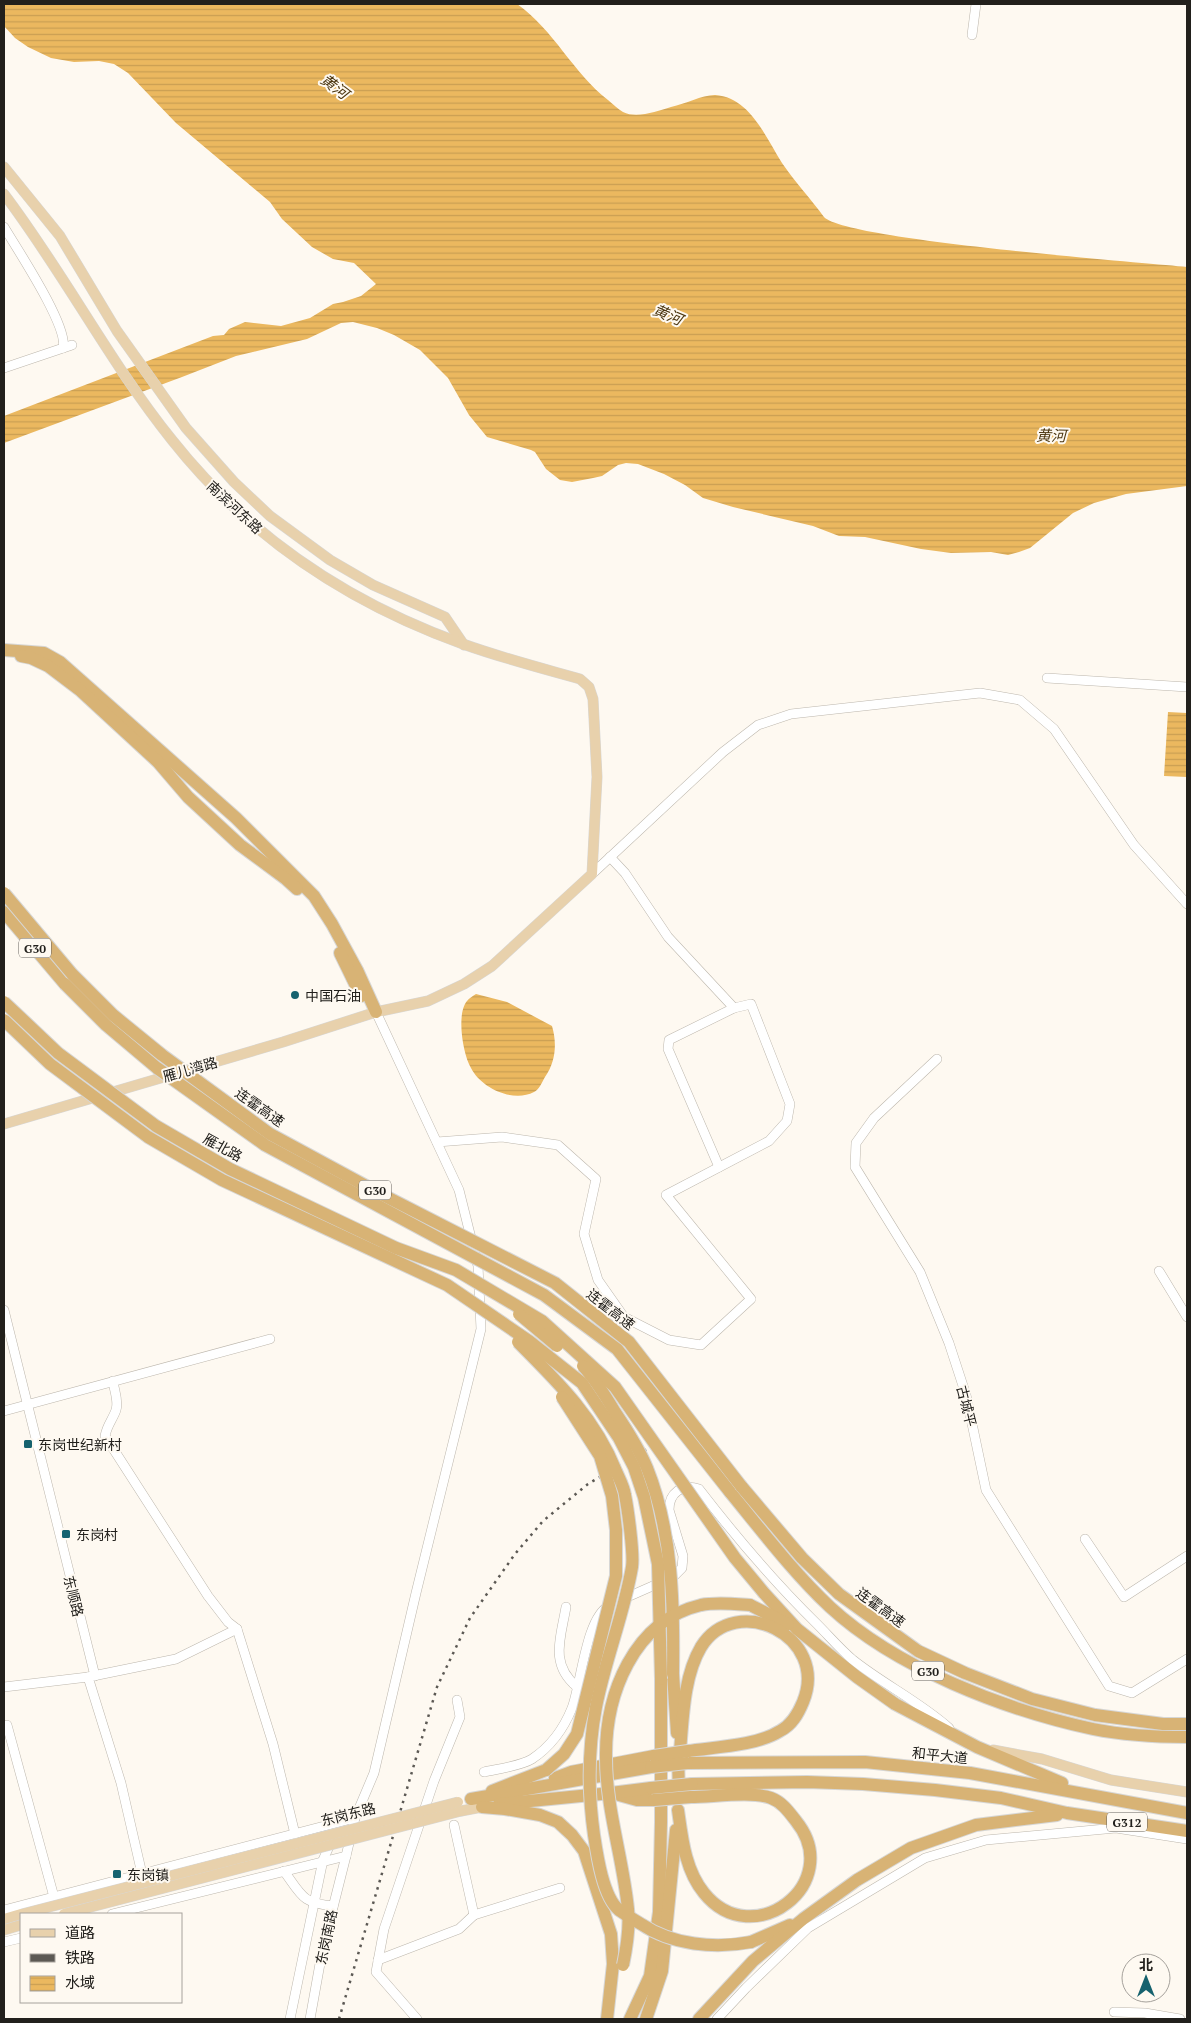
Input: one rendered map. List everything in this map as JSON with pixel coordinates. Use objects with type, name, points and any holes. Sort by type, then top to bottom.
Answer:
[{"type":"highway","points":[[4,650],[44,653],[60,662],[236,818],[284,864],[314,896],[332,924],[357,970],[373,1013]]},
{"type":"highway","points":[[4,656],[14,655],[31,658],[63,676],[158,762],[188,797],[240,845],[286,879],[301,893],[327,928],[351,978],[373,1013]]},
{"type":"highway","name":"连霍高速","points":[[4,893],[72,974],[113,1015],[162,1055],[270,1134],[555,1284],[630,1342],[741,1486],[802,1558],[839,1594],[918,1651],[1032,1699],[1095,1715],[1163,1724],[1187,1724]]},
{"type":"highway","name":"连霍高速","points":[[4,912],[65,984],[106,1025],[157,1068],[265,1145],[544,1295],[617,1349],[730,1492],[794,1568],[830,1606],[866,1636],[909,1663],[973,1691],[1032,1712],[1085,1727],[1164,1737],[1187,1737]]},
{"type":"highway","points":[[4,919],[65,984]]},
{"type":"highway","name":"雁北路","points":[[4,1002],[58,1053],[156,1126],[230,1169],[396,1248],[456,1270],[492,1291]]},
{"type":"highway","name":"雁北路","points":[[4,1020],[50,1064],[148,1137],[222,1180],[447,1285],[496,1319]]},
{"type":"highway","points":[[492,1291],[542,1321],[616,1387],[735,1558],[797,1628],[857,1677],[895,1704],[977,1747],[1092,1795]]},
{"type":"highway","points":[[492,1291],[584,1367],[630,1435],[647,1469],[659,1505],[667,1542],[674,1623],[673,1674],[684,1761]]},
{"type":"highway","points":[[496,1319],[529,1341],[582,1383],[619,1438],[634,1467],[644,1497],[658,1564],[662,1822],[659,1912],[650,1976],[630,2019]]},
{"type":"highway","points":[[471,1800],[546,1770],[564,1754],[577,1734],[616,1576],[616,1530],[612,1496],[600,1456],[554,1387],[496,1319]]},
{"type":"highway","points":[[496,1319],[562,1385],[588,1417],[609,1453],[625,1493],[632,1565],[596,1707],[590,1760],[591,1811],[599,1866],[606,1889],[617,1909],[665,1938],[716,1945],[734,1945],[751,1942],[803,1919]]},
{"type":"highway","points":[[608,2019],[618,1964],[629,1932],[628,1909],[608,1793],[606,1758],[608,1727],[613,1698],[626,1664],[647,1635],[679,1613],[701,1605],[725,1603],[750,1605],[797,1628]]},
{"type":"highway","points":[[646,2019],[662,1971],[684,1761],[688,1686],[694,1662],[702,1646],[712,1635],[725,1626],[741,1622],[754,1622],[770,1626],[794,1642],[802,1656],[809,1678],[806,1694],[794,1720],[781,1731],[768,1737],[684,1761]]},
{"type":"highway","name":"东岗东路","points":[[471,1800],[505,1794],[571,1772],[653,1761],[684,1761]]},
{"type":"highway","name":"和平大道","points":[[684,1761],[865,1762],[970,1773],[1187,1813]]},
{"type":"highway","points":[[652,1794],[692,1784],[807,1782],[863,1784],[1001,1798],[1067,1813]]},
{"type":"highway","name":"东岗东路","points":[[482,1808],[497,1804],[611,1793],[637,1800],[652,1794]]},
{"type":"highway","points":[[652,1794],[691,1797],[755,1796],[771,1798],[786,1808],[803,1831],[809,1850],[810,1865],[806,1878],[792,1900],[782,1908],[767,1914],[754,1916],[727,1911],[713,1903],[702,1891],[684,1852],[678,1810]]},
{"type":"highway","points":[[482,1808],[505,1809],[540,1815],[558,1822],[572,1835],[584,1851],[611,1934],[618,1964]]},
{"type":"highway","points":[[699,2019],[753,1961],[803,1919],[857,1880],[911,1848],[980,1824],[1067,1813]]},
{"type":"highway","name":"G312","points":[[1067,1813],[1187,1831]]},
{"type":"main road","name":"南滨河东路","points":[[4,167],[60,236],[117,331],[186,428],[217,464],[252,500],[310,546],[373,584],[445,618],[464,645]]},
{"type":"main road","name":"南滨河东路","points":[[4,194],[35,234],[102,340],[171,439],[203,477],[239,513],[299,562],[365,601],[413,624],[464,645],[580,679],[589,687],[594,711],[597,777],[592,874]]},
{"type":"main road","name":"雁儿湾路","points":[[4,1124],[283,1042],[373,1013],[428,1001],[486,971],[592,874]]},
{"type":"main road","points":[[977,1747],[1042,1759],[1111,1780],[1187,1792]]},
{"type":"main road","name":"东岗东路","points":[[68,1913],[459,1807],[471,1800]]},
{"type":"main road","name":"东岗东路","points":[[26,1913],[459,1807],[482,1808]]},
{"type":"main road","name":"东岗东路","points":[[4,1919],[20,1915]]},
{"type":"main road","points":[[4,1930],[20,1925]]},
{"type":"street","points":[[972,35],[976,4]]},
{"type":"street","points":[[4,227],[57,318],[68,347],[4,368]]},
{"type":"street","points":[[1047,678],[1187,686]]},
{"type":"street","points":[[592,874],[723,752],[758,725],[791,714],[980,693],[1020,700],[1054,729],[1134,845],[1187,904]]},
{"type":"street","points":[[610,857],[625,872],[668,937],[734,1008]]},
{"type":"street","points":[[437,1142],[502,1137],[558,1145],[596,1179],[584,1234],[598,1280],[624,1317],[669,1340],[701,1345],[751,1299],[666,1194],[719,1167],[769,1141],[787,1121],[790,1104],[751,1004],[734,1008],[669,1040],[668,1049],[719,1167]]},
{"type":"street","name":"东岗南路","points":[[310,2019],[323,1947],[333,1906],[355,1818],[374,1773],[481,1328],[478,1266],[458,1190],[389,1036],[373,1013]]},
{"type":"street","name":"古城平","points":[[937,1059],[874,1118],[856,1143],[856,1167],[920,1272],[945,1334],[966,1395],[986,1490],[1109,1686],[1132,1693],[1187,1659]]},
{"type":"street","points":[[1159,1271],[1187,1316]]},
{"type":"street","name":"东顺路","points":[[4,1310],[91,1676],[142,1874]]},
{"type":"street","points":[[4,1411],[270,1339]]},
{"type":"street","points":[[112,1381],[117,1403],[116,1410],[107,1426],[105,1436],[208,1596],[228,1622],[237,1629],[273,1744],[295,1834]]},
{"type":"street","points":[[484,1772],[530,1760],[553,1741],[572,1709],[592,1626],[604,1608],[673,1577],[682,1568],[683,1556],[669,1510],[669,1504],[671,1498],[680,1489],[693,1487],[699,1489],[728,1528],[778,1586],[851,1659],[936,1717],[961,1738]]},
{"type":"street","points":[[1085,1539],[1124,1597],[1187,1556]]},
{"type":"street","points":[[566,1606],[559,1661],[562,1671],[577,1687]]},
{"type":"street","points":[[4,1687],[91,1676],[176,1659],[237,1629]]},
{"type":"street","points":[[417,2019],[376,1972],[388,1920],[434,1781],[460,1717],[457,1700]]},
{"type":"street","points":[[7,1725],[54,1896]]},
{"type":"street","points":[[4,1910],[355,1818]]},
{"type":"street","name":"东岗南路","points":[[290,2019],[323,1860],[340,1822]]},
{"type":"street","points":[[980,1824],[986,1840]]},
{"type":"street","points":[[454,1825],[474,1915]]},
{"type":"street","points":[[717,2019],[808,1928],[925,1858],[986,1840],[1116,1828],[1187,1839]]},
{"type":"street","points":[[116,1913],[323,1860],[346,1856]]},
{"type":"street","points":[[284,1871],[304,1899],[315,1904],[333,1906]]},
{"type":"street","points":[[130,1877],[137,1908]]},
{"type":"street","points":[[378,1960],[458,1929],[474,1915],[560,1888]]},
{"type":"street","points":[[4,1942],[20,1938]]},
{"type":"street","points":[[1114,2012],[1145,2013],[1180,2019]]},
{"type":"water","name":"黄河","points":[[4,4],[517,4],[542,26],[584,77],[623,112],[634,115],[647,114],[710,95],[727,97],[738,103],[756,120],[782,163],[824,217],[844,226],[935,242],[1187,267],[1187,486],[1126,494],[1094,503],[1073,513],[1030,548],[1008,555],[991,552],[951,553],[921,549],[865,537],[839,536],[813,526],[703,498],[685,485],[664,474],[638,464],[626,463],[618,465],[602,476],[593,478],[572,482],[560,480],[546,469],[535,452],[487,437],[469,415],[448,378],[420,350],[394,335],[377,328],[353,322],[341,323],[307,339],[236,356],[4,443],[4,416],[213,336],[224,335],[229,329],[245,322],[281,326],[310,318],[333,304],[361,296],[376,284],[354,263],[333,259],[312,247],[282,219],[270,202],[176,123],[128,73],[114,64],[99,61],[74,62],[51,58],[28,47],[15,38],[4,26]]},
{"type":"water","points":[[1168,712],[1187,713],[1187,777],[1164,776]]},
{"type":"water","points":[[476,994],[507,1002],[552,1026],[555,1039],[553,1058],[549,1071],[536,1091],[517,1096],[498,1092],[482,1082],[471,1068],[465,1054],[461,1024],[467,1001]]},
{"type":"railway","points":[[339,2019],[437,1687],[470,1618],[515,1554],[543,1521],[588,1484],[652,1446]]},
{"type":"place","name":"中国石油","points":[[295,995]]},
{"type":"place","name":"东岗世纪新村","points":[[28,1444]]},
{"type":"place","name":"东岗村","points":[[66,1534]]},
{"type":"place","name":"东岗镇","points":[[117,1874]]}]
